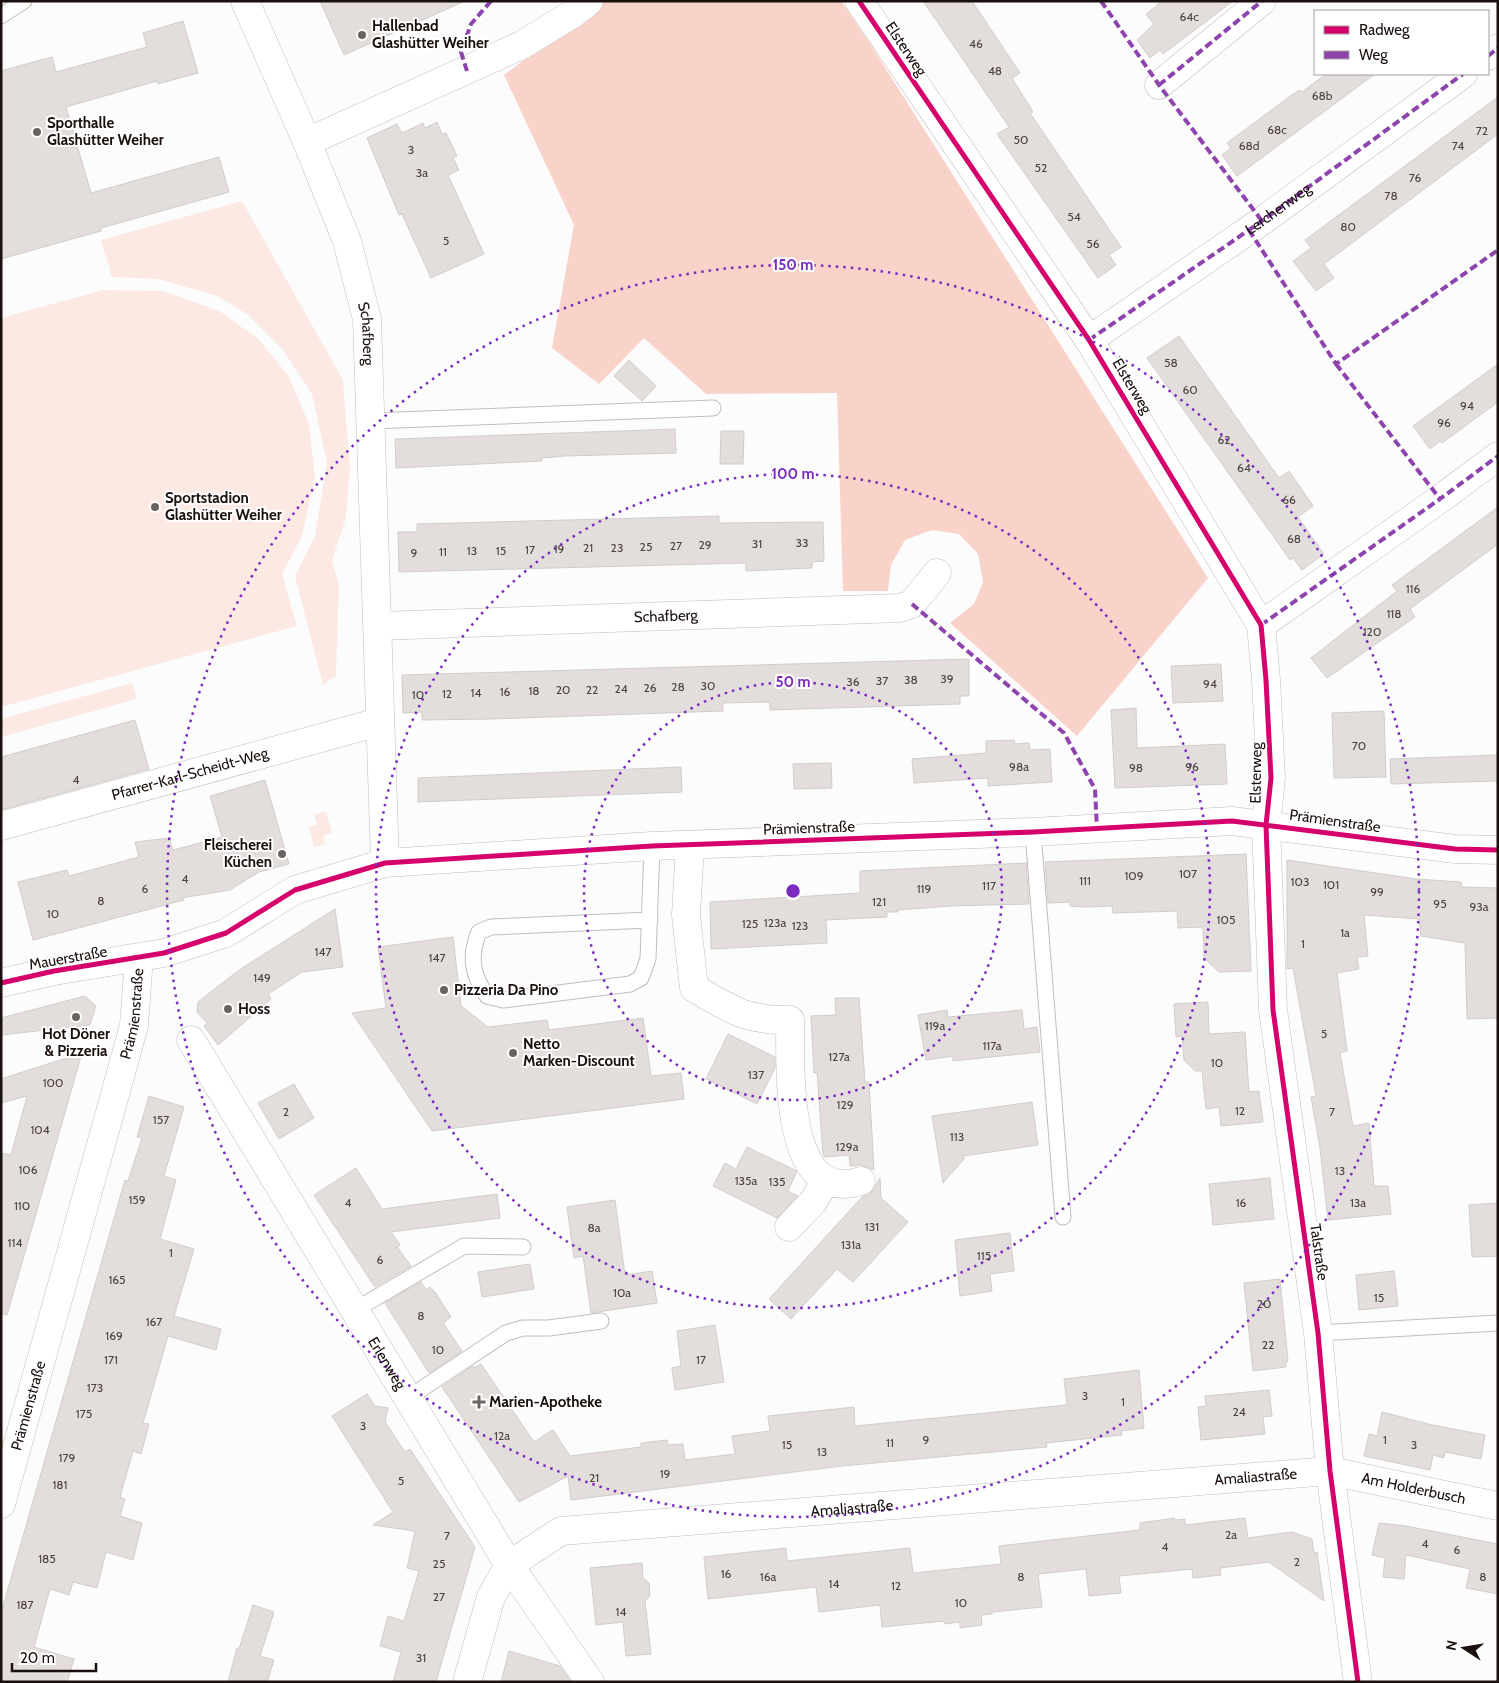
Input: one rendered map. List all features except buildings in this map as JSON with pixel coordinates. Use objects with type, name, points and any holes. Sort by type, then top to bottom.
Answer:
[{"type":"street","name":"Schafberg","points":[[245,1],[307,142],[347,241],[367,319],[385,863]]},
{"type":"street","points":[[307,142],[522,46],[574,13],[589,1]]},
{"type":"street","name":"Elsterweg","points":[[859,1],[1089,340],[1261,625],[1271,778],[1266,825]]},
{"type":"street","points":[[1159,85],[1262,1]]},
{"type":"street","name":"Lerchenweg","points":[[1089,340],[1262,221],[1462,75]]},
{"type":"street","points":[[1261,625],[1498,456]]},
{"type":"street","name":"Schafberg","points":[[378,626],[900,608],[912,604],[937,573]]},
{"type":"street","name":"Pfarrer-Karl-Scheidt-Weg","points":[[1,826],[379,722]]},
{"type":"street","name":"Prämienstraße","points":[[1,1504],[134,1025],[139,958],[226,933],[295,890],[385,863],[652,846],[1033,832],[1232,821],[1455,849],[1498,850]]},
{"type":"street","name":"Talstraße","points":[[1266,825],[1273,1010],[1318,1334],[1330,1471],[1358,1682]]},
{"type":"street","points":[[690,845],[686,916],[694,988],[735,1011],[764,1021],[790,1020],[796,1126],[804,1156],[814,1170],[826,1180],[844,1184],[861,1181]]},
{"type":"street","name":"Mauerstraße","points":[[1,983],[54,971],[139,958]]},
{"type":"street","name":"Erlenweg","points":[[191,1040],[509,1564],[590,1682]]},
{"type":"street","points":[[790,1227],[813,1202],[826,1180]]},
{"type":"street","name":"Am Holderbusch","points":[[1330,1471],[1498,1506]]},
{"type":"street","name":"Amaliastraße","points":[[509,1564],[561,1531],[1330,1471]]},
{"type":"street","points":[[467,1682],[492,1597],[509,1564]]},
{"type":"lane","points":[[1,16],[24,1]]},
{"type":"lane","points":[[371,421],[713,408]]},
{"type":"lane","points":[[1033,832],[1063,1217]]},
{"type":"lane","points":[[650,920],[491,927],[478,932],[472,949],[477,981],[487,996],[503,1000],[630,984],[641,978],[648,959],[650,920],[652,846]]},
{"type":"lane","points":[[355,1310],[464,1246],[523,1247]]},
{"type":"lane","points":[[408,1398],[506,1333],[523,1328],[549,1328],[600,1321]]},
{"type":"lane","points":[[1318,1334],[1498,1323]]},
{"type":"shaded area","points":[[605,1],[841,1],[872,47],[1208,578],[1077,736],[950,623],[974,604],[983,582],[978,554],[959,534],[932,530],[905,540],[891,565],[888,591],[843,591],[837,393],[706,394],[644,338],[599,384],[552,348],[574,225],[504,75]]},
{"type":"shaded area","points":[[242,201],[343,380],[350,468],[346,518],[332,560],[339,586],[336,676],[323,685],[295,576],[315,536],[327,463],[312,394],[283,350],[247,314],[217,296],[158,279],[112,277],[101,240]]},
{"type":"shaded area","name":"Sportstadion Glashütter Weiher","points":[[103,290],[164,291],[221,312],[258,339],[288,375],[309,424],[315,478],[302,536],[282,574],[297,626],[1,707],[1,318]]},
{"type":"shaded area","points":[[132,683],[137,699],[1,737],[1,719]]},
{"type":"shaded area","points":[[326,811],[332,833],[323,835],[325,844],[314,847],[309,827],[317,825],[314,815]]},
{"type":"marked path","points":[[467,71],[461,52],[471,24],[491,1]]},
{"type":"marked path","points":[[1101,1],[1159,85],[1262,221]]},
{"type":"marked path","points":[[1159,85],[1262,1]]},
{"type":"marked path","points":[[1489,55],[1498,48]]},
{"type":"marked path","points":[[1089,340],[1262,221],[1462,75]]},
{"type":"marked path","points":[[1249,230],[1336,364],[1498,250]]},
{"type":"marked path","points":[[1336,364],[1440,499]]},
{"type":"marked path","points":[[1261,625],[1498,456]]},
{"type":"marked path","points":[[912,604],[1064,733],[1095,789],[1097,829]]},
{"type":"cycle path","points":[[859,1],[1089,340],[1261,625],[1271,778],[1266,825],[1273,1010],[1318,1333],[1330,1471],[1358,1682]]},
{"type":"cycle path","points":[[1,983],[54,971],[164,953],[226,933],[295,890],[385,863],[652,846],[1033,832],[1232,821],[1455,849],[1498,850]]},
{"type":"place","name":"Hallenbad Glashütter Weiher","points":[[362,35]]},
{"type":"place","name":"Sporthalle Glashütter Weiher","points":[[37,132]]},
{"type":"place","name":"Sportstadion Glashütter Weiher","points":[[155,507]]},
{"type":"place","name":"Fleischerei Küchen","points":[[282,854]]},
{"type":"place","name":"Pizzeria Da Pino","points":[[444,990]]},
{"type":"place","name":"Hoss","points":[[228,1009]]},
{"type":"place","name":"Hot Döner & Pizzeria","points":[[76,1017]]},
{"type":"place","name":"Netto Marken-Discount","points":[[513,1053]]},
{"type":"place","name":"Marien-Apotheke","points":[[479,1402]]}]
